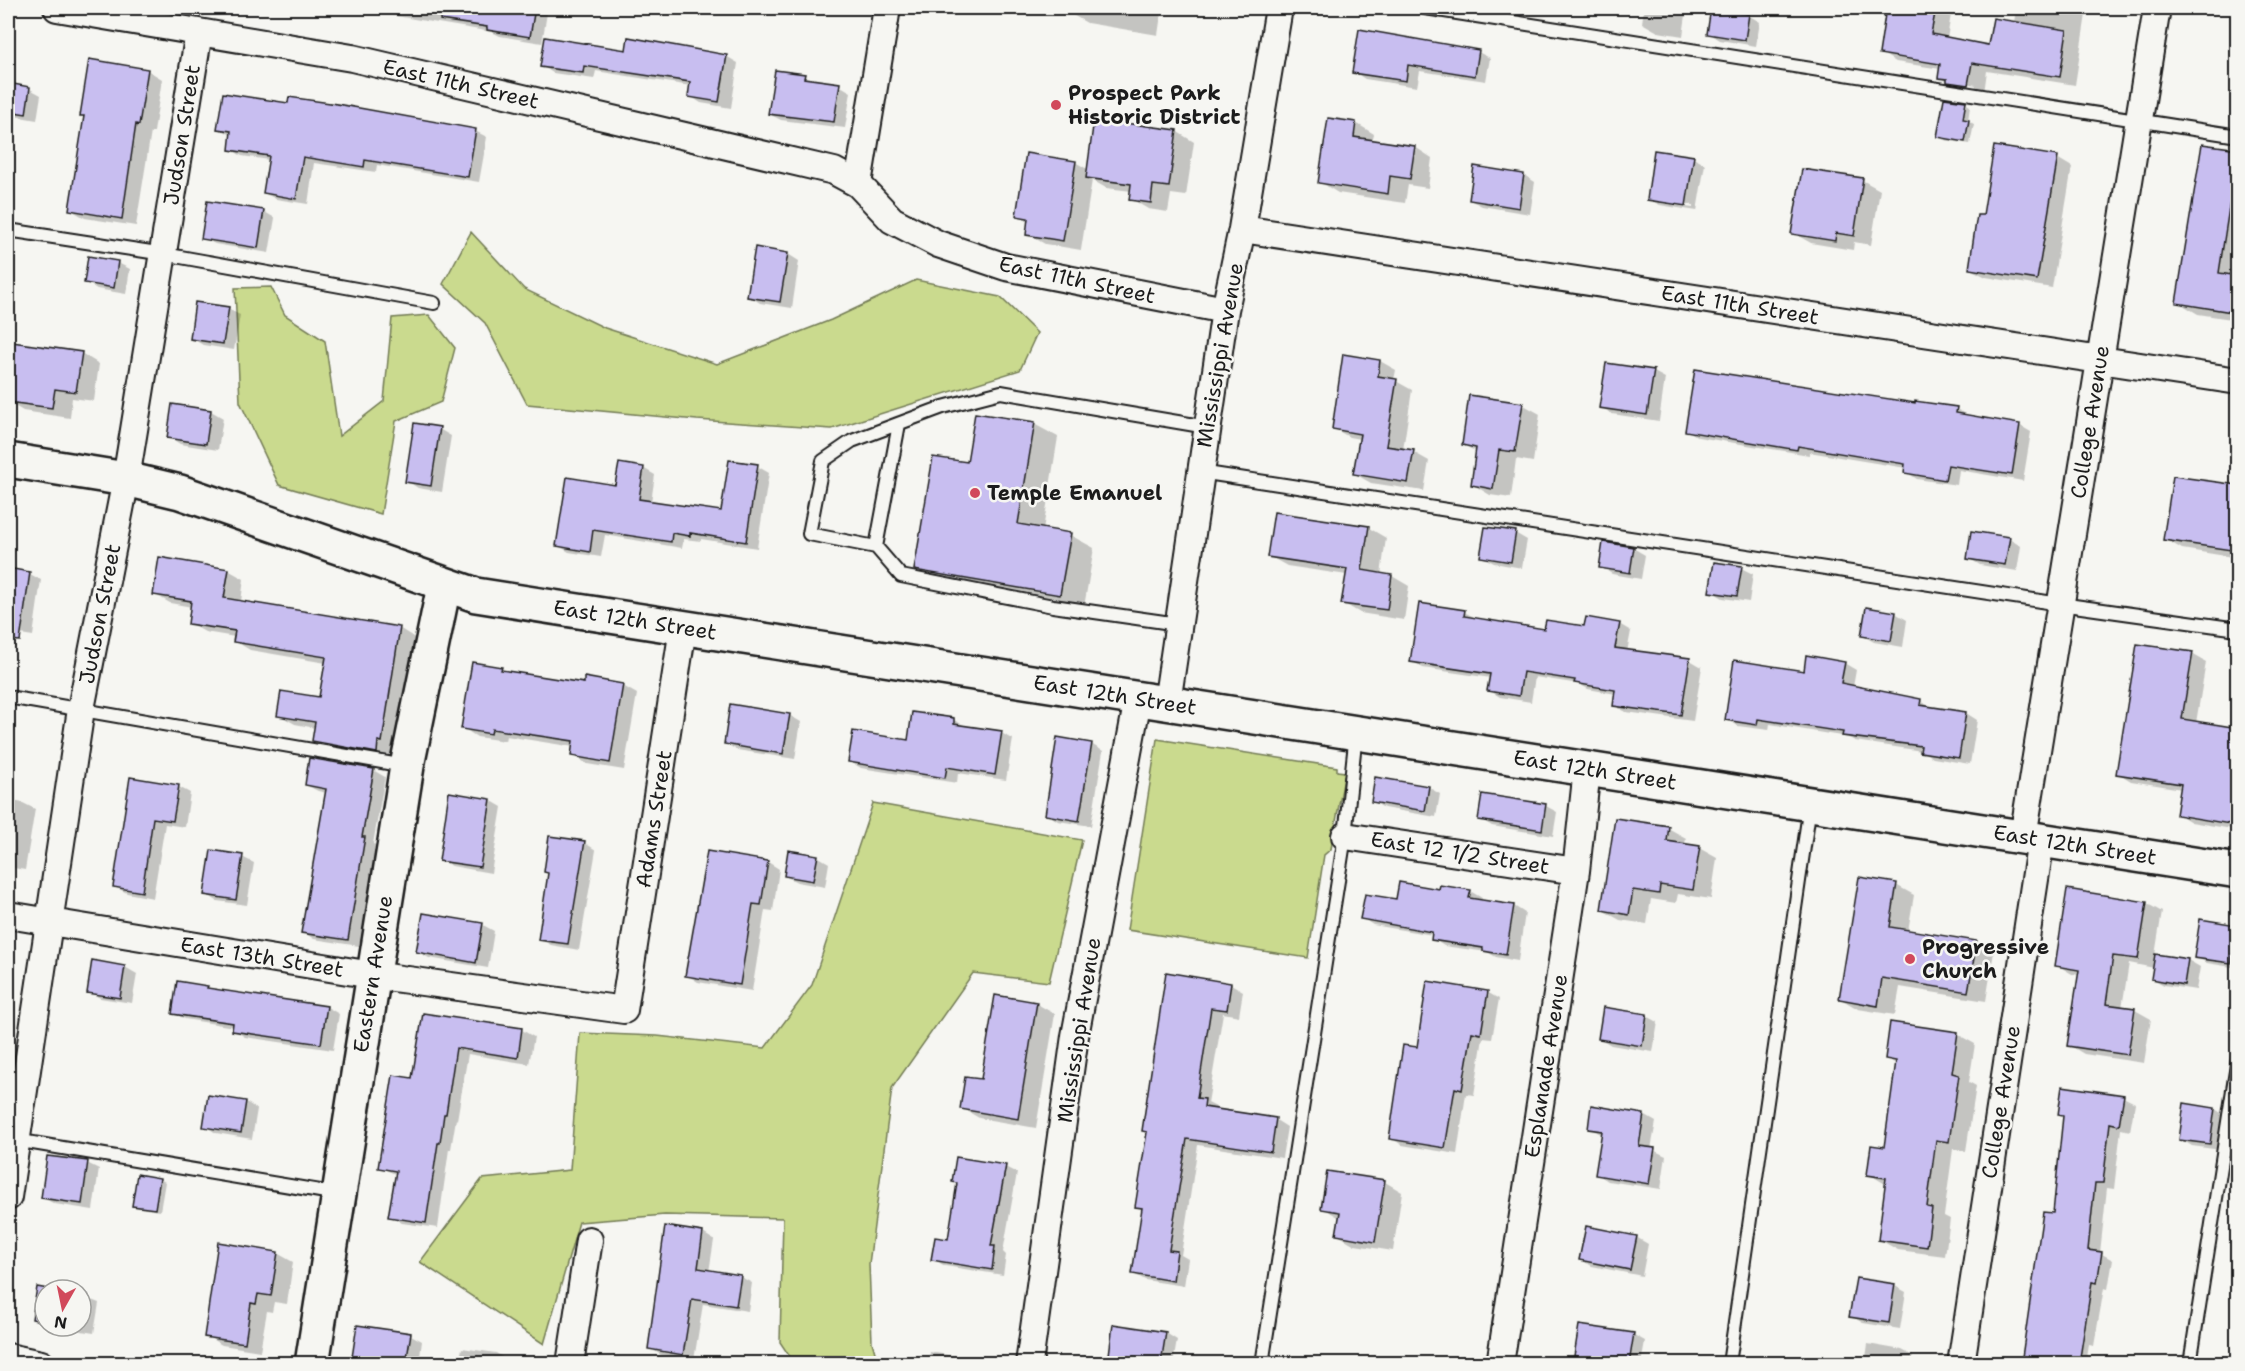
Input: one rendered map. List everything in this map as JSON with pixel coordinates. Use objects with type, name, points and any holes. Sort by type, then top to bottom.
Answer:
[{"type":"street","name":"East 11th Street","points":[[57,8],[352,58],[834,171],[858,184],[892,220],[931,241],[1006,267],[1225,310]]},
{"type":"street","points":[[858,184],[887,8]]},
{"type":"street","name":"Mississippi Avenue","points":[[1029,1364],[1075,1036],[1153,701],[1178,624],[1225,310],[1242,229],[1279,8]]},
{"type":"street","name":"College Avenue","points":[[1961,1364],[2032,838],[2060,604],[2157,8]]},
{"type":"street","name":"Judson Street","points":[[8,1197],[12,1140],[49,921],[81,709],[126,479],[199,32]]},
{"type":"street","name":"East 11th Street","points":[[1242,229],[2238,381]]},
{"type":"street","name":"East 12th Street","points":[[8,460],[126,479],[180,492],[444,586],[494,598],[2238,871]]},
{"type":"street","name":"Eastern Avenue","points":[[312,1364],[407,766],[444,586]]},
{"type":"street","name":"Adams Street","points":[[624,1010],[683,628]]},
{"type":"street","name":"Esplanade Avenue","points":[[1500,1364],[1576,871],[1587,769]]},
{"type":"street","name":"East 12 1/2 Street","points":[[1345,836],[1576,871]]},
{"type":"street","name":"East 13th Street","points":[[8,915],[372,975],[624,1010]]},
{"type":"street","points":[[570,1364],[589,1240]]},
{"type":"street","points":[[8,1358],[41,1364]]},
{"type":"lane","points":[[1425,8],[2238,136]]},
{"type":"lane","points":[[8,230],[164,254],[434,303]]},
{"type":"lane","points":[[1178,624],[1043,604],[901,576],[876,547],[809,534],[823,461],[852,441],[943,407],[1001,392],[1207,427]]},
{"type":"lane","points":[[876,547],[899,424]]},
{"type":"lane","points":[[1200,472],[2060,604],[2238,629]]},
{"type":"lane","points":[[8,696],[407,766]]},
{"type":"lane","points":[[1262,1364],[1345,836],[1357,732]]},
{"type":"lane","points":[[1729,1364],[1810,804]]},
{"type":"lane","points":[[2190,1364],[2238,1058]]},
{"type":"lane","points":[[12,1140],[339,1195]]},
{"type":"green space","points":[[471,232],[524,289],[605,328],[717,364],[831,320],[916,280],[1000,297],[1037,333],[1020,370],[832,429],[697,420],[527,404],[485,323],[443,284]]},
{"type":"green space","points":[[271,287],[285,315],[325,341],[339,436],[384,401],[392,318],[429,315],[455,348],[441,402],[396,421],[381,514],[279,485],[240,402],[235,288]]},
{"type":"green space","points":[[1157,739],[1337,767],[1337,771],[1345,772],[1331,849],[1324,855],[1308,958],[1127,930]]},
{"type":"green space","points":[[873,803],[1082,840],[1049,982],[973,973],[892,1088],[869,1264],[872,1342],[878,1363],[794,1363],[780,1342],[783,1218],[665,1215],[579,1222],[544,1344],[420,1262],[482,1179],[570,1170],[580,1033],[657,1036],[765,1048],[812,985]]},
{"type":"building","points":[[441,8],[535,8],[530,37],[487,30],[487,27],[440,20]]},
{"type":"building","points":[[1711,8],[1749,14],[1745,40],[1707,34]]},
{"type":"building","points":[[1886,8],[1936,8],[1931,34],[1988,45],[1993,18],[2067,30],[2060,77],[1972,63],[1968,85],[1947,82],[1947,79],[1938,78],[1940,64],[1879,54]]},
{"type":"building","points":[[1359,29],[1479,50],[1475,76],[1408,65],[1406,81],[1352,73]]},
{"type":"building","points":[[545,37],[626,50],[628,37],[727,55],[719,102],[688,97],[690,82],[584,66],[583,73],[540,67]]},
{"type":"building","points":[[89,59],[148,69],[139,125],[136,124],[122,219],[69,210],[84,116],[80,116]]},
{"type":"building","points":[[775,70],[805,74],[804,78],[840,83],[834,122],[768,114]]},
{"type":"building","points":[[8,83],[30,87],[26,114],[8,111]]},
{"type":"building","points":[[223,93],[288,103],[289,97],[476,129],[468,177],[365,160],[364,167],[303,157],[296,199],[263,193],[269,156],[229,150],[231,131],[217,129]]},
{"type":"building","points":[[1944,98],[1966,101],[1963,119],[1969,120],[1965,142],[1937,137]]},
{"type":"building","points":[[1328,118],[1356,122],[1354,137],[1415,146],[1410,179],[1390,176],[1388,194],[1318,183]]},
{"type":"building","points":[[1094,119],[1177,130],[1169,187],[1153,185],[1151,203],[1129,200],[1131,184],[1086,178]]},
{"type":"building","points":[[2202,144],[2238,149],[2219,273],[2238,276],[2238,313],[2176,303]]},
{"type":"building","points":[[1994,146],[2058,156],[2037,280],[1969,269],[1977,215],[1983,215]]},
{"type":"building","points":[[1654,150],[1694,156],[1686,206],[1647,200]]},
{"type":"building","points":[[1026,153],[1076,161],[1063,241],[1026,235],[1028,218],[1016,216]]},
{"type":"building","points":[[1474,166],[1524,174],[1519,208],[1469,200]]},
{"type":"building","points":[[1802,169],[1863,178],[1854,236],[1836,233],[1835,241],[1791,234]]},
{"type":"building","points":[[207,201],[264,210],[258,248],[201,239]]},
{"type":"building","points":[[755,247],[788,253],[780,302],[747,297]]},
{"type":"building","points":[[88,256],[118,261],[114,288],[84,283]]},
{"type":"building","points":[[195,302],[229,307],[223,344],[190,339]]},
{"type":"building","points":[[12,342],[82,352],[76,392],[55,389],[52,408],[8,402],[8,374]]},
{"type":"building","points":[[1343,354],[1380,360],[1378,376],[1397,379],[1386,446],[1414,450],[1408,483],[1353,474],[1360,434],[1332,429]]},
{"type":"building","points":[[1606,363],[1654,370],[1647,415],[1599,408]]},
{"type":"building","points":[[1695,369],[1915,403],[1915,401],[1957,407],[1956,413],[2020,424],[2012,475],[1948,465],[1945,480],[1904,473],[1905,464],[1798,446],[1797,450],[1685,431]]},
{"type":"building","points":[[1469,395],[1523,403],[1515,452],[1499,450],[1493,489],[1471,485],[1476,448],[1462,445]]},
{"type":"building","points":[[172,404],[211,410],[206,444],[167,438]]},
{"type":"building","name":"Temple Emanuel","points":[[975,413],[1035,422],[1018,524],[1071,533],[1060,595],[914,570],[933,457],[967,462]]},
{"type":"building","points":[[414,423],[440,427],[431,486],[405,482]]},
{"type":"building","points":[[729,460],[758,464],[746,542],[690,533],[690,536],[672,533],[671,542],[593,530],[590,552],[556,546],[567,477],[615,485],[619,463],[644,467],[639,499],[721,511]]},
{"type":"building","points":[[2173,476],[2238,485],[2238,551],[2163,540]]},
{"type":"building","points":[[1274,512],[1369,526],[1362,570],[1392,575],[1387,610],[1341,604],[1347,569],[1267,557]]},
{"type":"building","points":[[1485,527],[1516,531],[1511,562],[1480,557]]},
{"type":"building","points":[[1971,531],[2010,537],[2005,565],[1967,559]]},
{"type":"building","points":[[1603,542],[1634,547],[1630,573],[1599,568]]},
{"type":"building","points":[[159,557],[229,569],[224,598],[400,627],[382,742],[378,741],[377,753],[312,741],[315,722],[277,716],[281,691],[319,697],[326,657],[233,642],[235,631],[188,624],[191,601],[153,595]]},
{"type":"building","points":[[1714,562],[1742,566],[1737,596],[1709,592]]},
{"type":"building","points":[[8,568],[30,572],[20,641],[8,640]]},
{"type":"building","points":[[1419,603],[1465,610],[1464,616],[1544,629],[1546,620],[1584,626],[1586,617],[1620,623],[1615,648],[1690,658],[1681,715],[1613,706],[1615,690],[1574,683],[1575,680],[1523,672],[1519,696],[1487,691],[1490,674],[1410,662]]},
{"type":"building","points":[[1866,607],[1896,612],[1891,641],[1861,636]]},
{"type":"building","points":[[2137,644],[2193,652],[2182,719],[2238,728],[2238,774],[2230,824],[2176,815],[2181,784],[2116,774]]},
{"type":"building","points":[[1806,655],[1845,662],[1841,683],[1921,699],[1920,705],[1966,712],[1959,758],[1920,752],[1921,746],[1842,736],[1843,732],[1758,719],[1757,725],[1725,720],[1734,660],[1804,671]]},
{"type":"building","points":[[472,662],[502,667],[501,670],[584,683],[584,677],[623,684],[610,763],[571,756],[573,741],[492,729],[491,734],[461,729]]},
{"type":"building","points":[[730,704],[790,714],[783,754],[724,744]]},
{"type":"building","points":[[912,712],[954,718],[954,724],[1002,731],[995,775],[947,767],[945,778],[848,762],[853,731],[908,740]]},
{"type":"building","points":[[1057,737],[1092,743],[1079,821],[1045,815]]},
{"type":"building","points":[[309,758],[374,769],[348,940],[301,933],[326,789],[305,785]]},
{"type":"building","points":[[130,777],[179,785],[173,821],[153,818],[142,892],[113,887]]},
{"type":"building","points":[[1375,777],[1429,786],[1425,811],[1371,802]]},
{"type":"building","points":[[449,792],[491,799],[480,867],[439,861]]},
{"type":"building","points":[[1482,794],[1546,804],[1542,830],[1478,820]]},
{"type":"building","points":[[1615,818],[1669,826],[1667,841],[1700,846],[1693,890],[1660,885],[1659,894],[1633,890],[1629,915],[1601,910]]},
{"type":"building","points":[[549,836],[585,841],[568,944],[538,940],[548,873],[544,872]]},
{"type":"building","points":[[211,850],[243,855],[236,900],[204,895]]},
{"type":"building","points":[[788,850],[818,855],[813,881],[784,876]]},
{"type":"building","points":[[707,851],[768,861],[761,905],[753,904],[740,985],[685,976]]},
{"type":"building","name":"Progressive Church","points":[[1859,877],[1897,883],[1890,927],[1977,941],[1968,992],[1882,978],[1878,1006],[1839,999]]},
{"type":"building","points":[[1399,882],[1439,889],[1440,885],[1471,890],[1469,898],[1514,905],[1506,955],[1483,951],[1483,948],[1431,940],[1432,932],[1360,919],[1365,894],[1396,899]]},
{"type":"building","points":[[2067,889],[2147,902],[2138,959],[2113,956],[2106,1004],[2135,1008],[2128,1055],[2067,1046],[2079,970],[2055,966]]},
{"type":"building","points":[[423,913],[483,923],[476,963],[416,952]]},
{"type":"building","points":[[2200,919],[2237,925],[2231,963],[2194,958]]},
{"type":"building","points":[[2155,954],[2188,959],[2184,985],[2151,979]]},
{"type":"building","points":[[92,960],[125,966],[120,998],[87,993]]},
{"type":"building","points":[[1166,972],[1231,983],[1227,1010],[1211,1008],[1197,1098],[1205,1099],[1204,1107],[1276,1118],[1271,1152],[1187,1139],[1169,1250],[1177,1251],[1173,1281],[1132,1274],[1142,1208],[1135,1207],[1147,1132],[1142,1131]]},
{"type":"building","points":[[177,981],[208,986],[207,988],[327,1006],[321,1044],[232,1031],[233,1023],[172,1014]]},
{"type":"building","points":[[1427,981],[1488,991],[1481,1034],[1472,1032],[1462,1090],[1455,1088],[1445,1148],[1389,1139],[1403,1045],[1417,1047]]},
{"type":"building","points":[[995,995],[1037,1002],[1018,1119],[960,1109],[965,1077],[981,1079]]},
{"type":"building","points":[[1603,1007],[1647,1014],[1642,1046],[1598,1039]]},
{"type":"building","points":[[423,1013],[522,1028],[518,1058],[456,1048],[426,1223],[388,1217],[396,1171],[378,1168],[393,1075],[412,1078]]},
{"type":"building","points":[[1890,1022],[1958,1032],[1952,1073],[1959,1075],[1949,1142],[1936,1140],[1927,1207],[1932,1208],[1927,1247],[1878,1240],[1886,1178],[1867,1175],[1871,1145],[1884,1147],[1896,1061],[1885,1059]]},
{"type":"building","points":[[2062,1086],[2124,1095],[2119,1125],[2110,1123],[2103,1183],[2095,1183],[2088,1250],[2102,1252],[2097,1283],[2092,1282],[2079,1364],[2021,1364],[2043,1212],[2053,1213],[2063,1116],[2058,1115]]},
{"type":"building","points":[[208,1095],[246,1101],[241,1133],[203,1127]]},
{"type":"building","points":[[2184,1103],[2215,1108],[2210,1144],[2179,1140]]},
{"type":"building","points":[[1591,1105],[1644,1114],[1639,1146],[1655,1148],[1649,1184],[1595,1175],[1602,1131],[1588,1129]]},
{"type":"building","points":[[47,1156],[88,1161],[82,1204],[41,1198]]},
{"type":"building","points":[[956,1157],[1006,1165],[991,1246],[995,1246],[992,1270],[931,1260],[935,1237],[948,1239],[957,1183],[952,1182]]},
{"type":"building","points":[[1327,1171],[1385,1180],[1375,1242],[1336,1235],[1340,1212],[1321,1209]]},
{"type":"building","points":[[137,1174],[160,1178],[155,1209],[132,1206]]},
{"type":"building","points":[[665,1226],[703,1232],[698,1268],[741,1275],[736,1306],[692,1299],[683,1355],[648,1349]]},
{"type":"building","points":[[1586,1226],[1637,1236],[1630,1270],[1579,1260]]},
{"type":"building","points":[[218,1242],[278,1252],[271,1296],[258,1294],[256,1304],[251,1303],[245,1343],[204,1337]]},
{"type":"building","points":[[1856,1278],[1895,1284],[1889,1323],[1849,1317]]},
{"type":"building","points":[[1113,1324],[1166,1332],[1161,1363],[1109,1355]]},
{"type":"building","points":[[357,1325],[411,1333],[406,1364],[351,1364]]},
{"type":"building","points":[[1579,1325],[1634,1333],[1629,1364],[1574,1356]]},
{"type":"place","name":"Prospect Park Historic District","points":[[1056,105]]},
{"type":"place","name":"Temple Emanuel","points":[[975,493]]},
{"type":"place","name":"Progressive Church","points":[[1910,959]]}]
